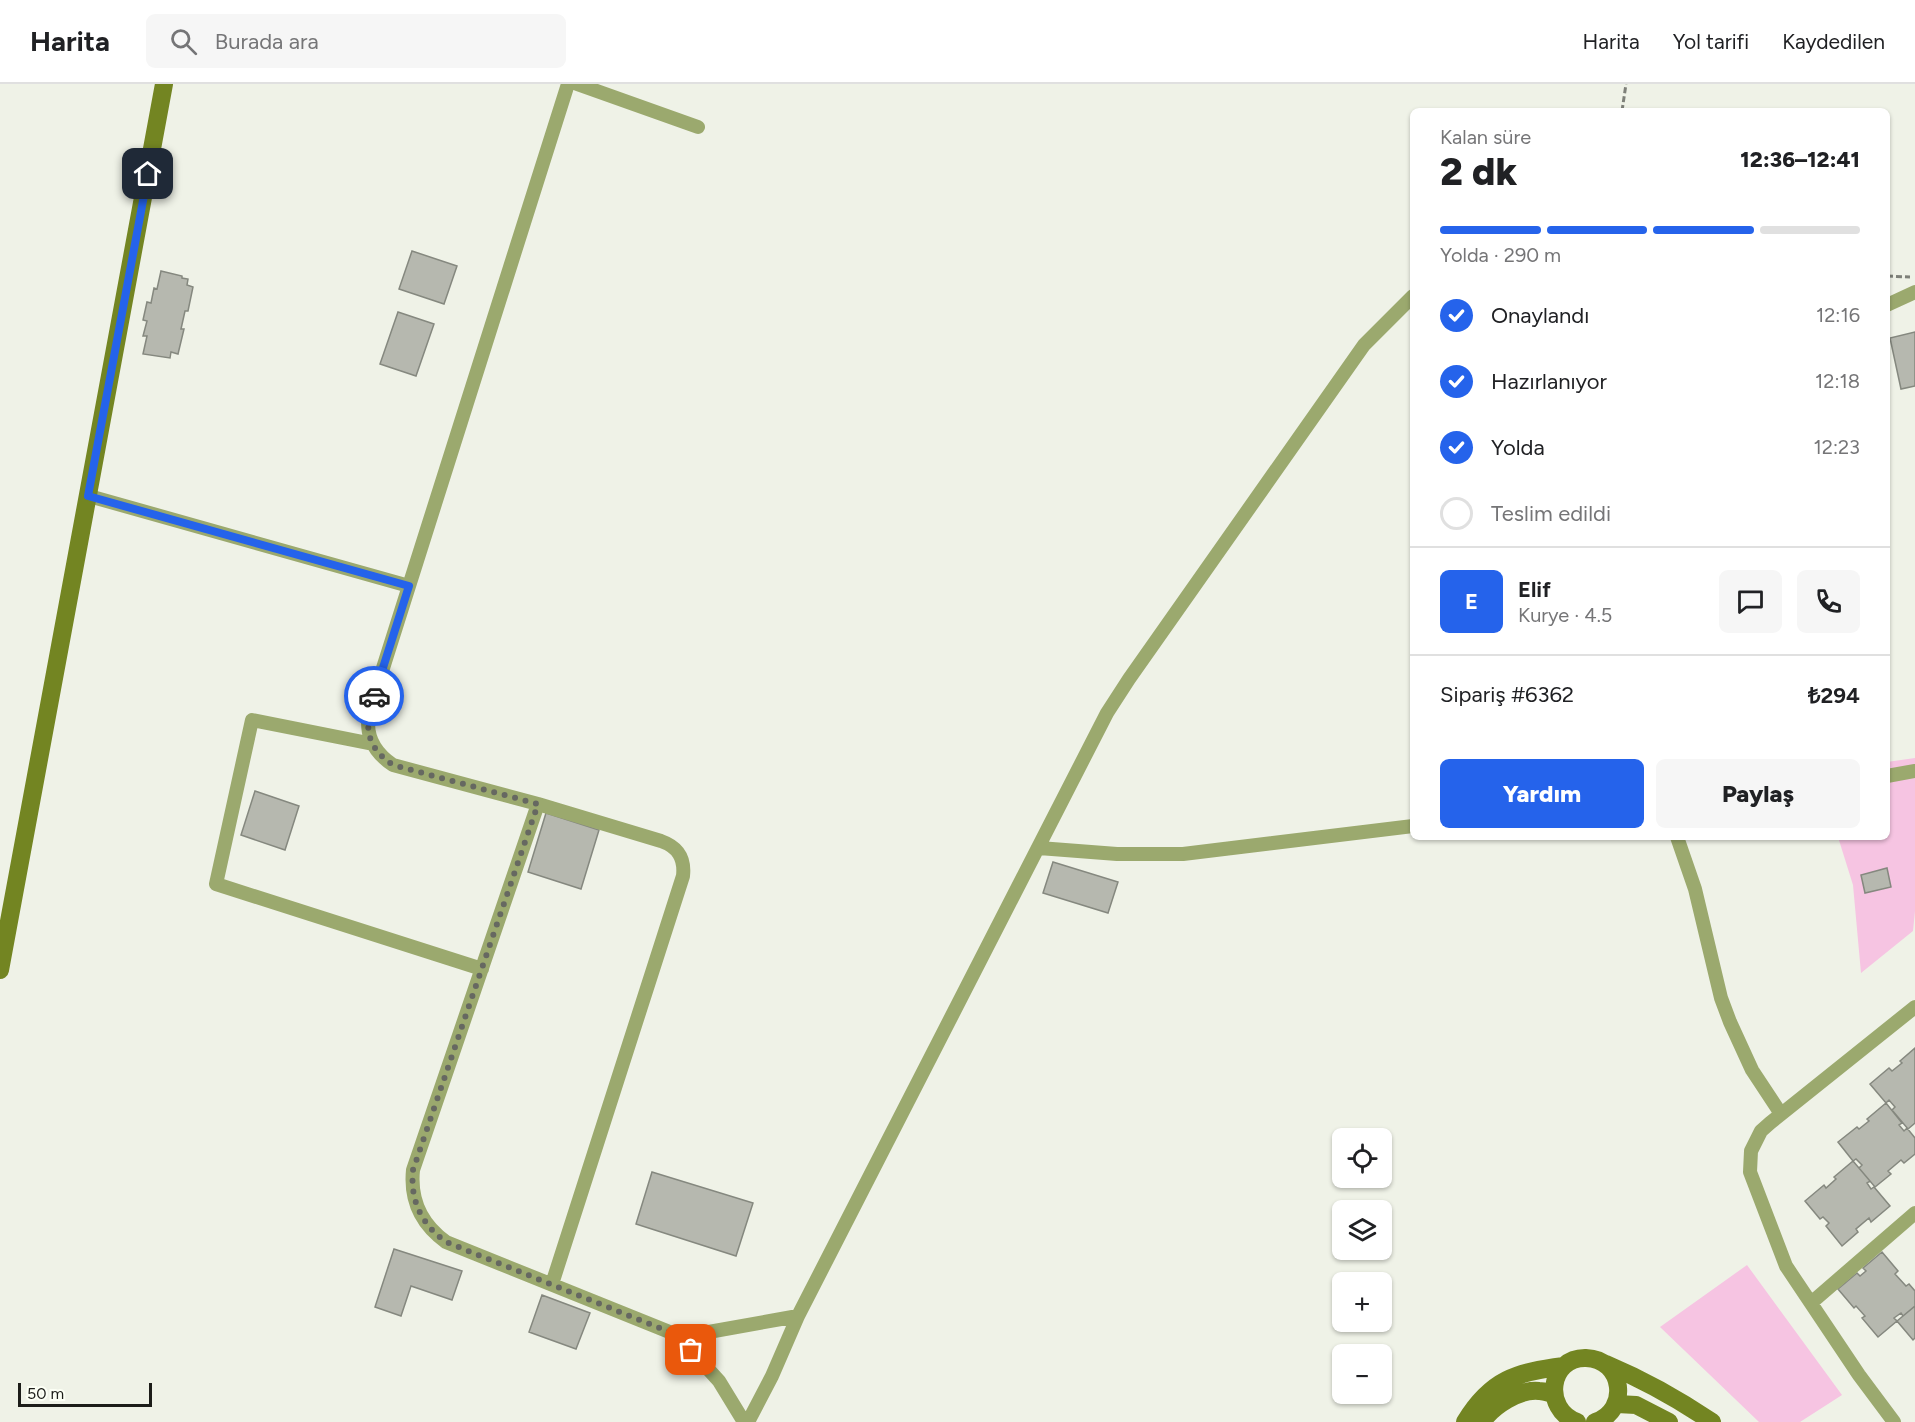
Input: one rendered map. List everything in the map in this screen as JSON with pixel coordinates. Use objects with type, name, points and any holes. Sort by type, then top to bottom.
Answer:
[{"type":"street","points":[[0,970],[164,84]]},
{"type":"street","points":[[552,1284],[683,876],[684,868],[680,854],[669,844],[538,804],[393,765],[378,753],[367,726],[368,716],[568,84]]},
{"type":"street","points":[[577,84],[698,128]]},
{"type":"street","points":[[1890,304],[1915,291]]},
{"type":"street","points":[[538,804],[413,1170],[412,1191],[415,1203],[426,1224],[446,1242],[677,1335],[719,1381],[746,1422],[772,1376],[798,1316],[1040,848],[1092,741],[1129,679],[1364,345],[1410,299]]},
{"type":"street","points":[[88,496],[409,586]]},
{"type":"street","points":[[373,744],[252,720],[216,884],[482,969]]},
{"type":"street","points":[[1890,775],[1915,771]]},
{"type":"street","points":[[1040,848],[1117,854],[1183,854],[1410,826]]},
{"type":"street","points":[[1678,840],[1695,889],[1721,998],[1730,1022],[1752,1070],[1781,1114]]},
{"type":"street","points":[[1894,1422],[1859,1375],[1786,1266],[1753,1183],[1750,1161],[1755,1140],[1761,1131],[1915,1006]]},
{"type":"street","points":[[1811,1303],[1915,1213]]},
{"type":"street","points":[[677,1335],[703,1333],[798,1316]]},
{"type":"street","points":[[1573,1421],[1556,1405],[1554,1384],[1564,1366],[1573,1360],[1584,1358],[1595,1359],[1642,1379],[1680,1400],[1712,1422]]},
{"type":"street","points":[[1605,1364],[1613,1372],[1618,1382],[1619,1393],[1609,1415]]},
{"type":"street","points":[[1465,1422],[1475,1406],[1500,1383],[1528,1371],[1564,1366]]},
{"type":"street","points":[[1482,1422],[1503,1403],[1526,1392],[1540,1391],[1554,1394]]},
{"type":"street","points":[[1609,1415],[1636,1405],[1668,1422]]},
{"type":"path","points":[[1622,108],[1626,84]]},
{"type":"path","points":[[1890,276],[1915,277]]},
{"type":"shaded area","points":[[1915,758],[1913,931],[1861,973],[1853,885],[1839,840],[1890,840],[1890,762]]},
{"type":"shaded area","points":[[1747,1265],[1842,1395],[1800,1422],[1759,1422],[1660,1327]]},
{"type":"building","points":[[412,251],[457,266],[444,304],[399,289]]},
{"type":"building","points":[[161,271],[188,279],[187,285],[193,287],[188,311],[185,311],[181,329],[184,329],[178,354],[171,352],[170,358],[143,354],[147,336],[143,336],[147,321],[143,320],[147,302],[151,303],[154,288],[157,289]]},
{"type":"building","points":[[398,312],[434,324],[416,376],[380,364]]},
{"type":"building","points":[[1915,332],[1915,386],[1901,389],[1890,338]]},
{"type":"building","points":[[255,791],[299,806],[285,850],[241,835]]},
{"type":"building","points":[[546,813],[599,830],[581,889],[528,872]]},
{"type":"building","points":[[1053,862],[1118,882],[1108,913],[1043,893]]},
{"type":"building","points":[[1887,868],[1891,887],[1865,893],[1861,875]]},
{"type":"building","points":[[1915,1048],[1915,1123],[1908,1129],[1892,1110],[1895,1107],[1889,1100],[1886,1103],[1870,1084],[1889,1068],[1892,1071],[1902,1063],[1900,1061]]},
{"type":"building","points":[[1886,1103],[1902,1123],[1899,1125],[1904,1131],[1907,1128],[1915,1138],[1915,1154],[1904,1163],[1901,1160],[1888,1171],[1891,1174],[1875,1187],[1859,1168],[1862,1165],[1856,1159],[1853,1161],[1838,1142],[1869,1121],[1867,1119]]},
{"type":"building","points":[[1853,1161],[1870,1181],[1867,1183],[1871,1189],[1874,1187],[1890,1206],[1871,1222],[1869,1218],[1842,1246],[1826,1226],[1829,1223],[1823,1217],[1820,1219],[1805,1201],[1824,1185],[1826,1188],[1836,1179],[1834,1177]]},
{"type":"building","points":[[652,1172],[753,1203],[736,1256],[636,1224]]},
{"type":"building","points":[[394,1249],[462,1271],[452,1300],[411,1286],[401,1316],[375,1307]]},
{"type":"building","points":[[1882,1252],[1898,1271],[1895,1274],[1906,1286],[1909,1284],[1915,1291],[1915,1306],[1903,1316],[1901,1313],[1894,1318],[1897,1321],[1878,1337],[1862,1318],[1865,1316],[1856,1306],[1854,1308],[1838,1289],[1857,1273],[1860,1276],[1866,1271],[1863,1268]]},
{"type":"building","points":[[542,1295],[590,1313],[576,1349],[529,1332]]},
{"type":"building","points":[[1915,1306],[1915,1338],[1913,1340],[1897,1321]]},
{"type":"way so far","points":[[374,696],[368,716],[369,735],[378,753],[393,765],[538,804],[413,1170],[412,1191],[419,1213],[435,1234],[446,1242],[677,1335],[691,1350]]},
{"type":"route","points":[[148,174],[88,496],[409,586],[374,696]]}]
